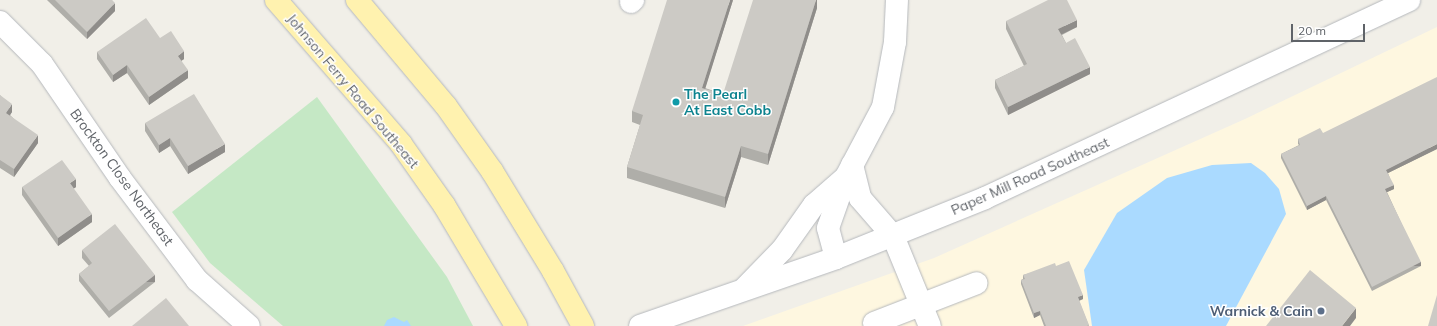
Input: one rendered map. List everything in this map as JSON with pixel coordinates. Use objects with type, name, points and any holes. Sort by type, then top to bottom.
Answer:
[{"type":"main road","name":"Johnson Ferry Road Southeast","points":[[276,0],[400,144],[444,205],[516,326]]},
{"type":"main road","points":[[357,0],[446,106],[487,164],[552,270],[583,326]]},
{"type":"street","points":[[836,258],[828,228],[849,171],[883,107],[895,42],[897,0]]},
{"type":"street","name":"Paper Mill Road Southeast","points":[[640,326],[836,258],[985,198],[1409,0]]},
{"type":"street","name":"Brockton Close Northeast","points":[[0,22],[42,64],[120,178],[197,280],[249,326]]},
{"type":"street","points":[[849,171],[860,198],[892,236],[930,326]]},
{"type":"street","points":[[743,291],[782,250],[814,205],[849,171]]},
{"type":"street","points":[[874,323],[922,306],[977,283]]},
{"type":"shaded area","points":[[1437,27],[1437,326],[743,326],[934,258],[1245,119]]},
{"type":"green space","points":[[317,97],[447,277],[473,326],[283,326],[210,263],[172,212]]},
{"type":"water","points":[[1251,163],[1265,173],[1279,189],[1286,214],[1226,326],[1092,326],[1084,270],[1117,213],[1167,178],[1212,165]]},
{"type":"water","points":[[394,317],[404,322],[407,320],[411,326],[384,326],[387,320]]},
{"type":"building","points":[[55,0],[112,0],[115,3],[87,32]]},
{"type":"building","name":"The Pearl At East Cobb","points":[[667,0],[730,0],[702,88],[723,94],[753,0],[816,0],[768,154],[741,146],[725,197],[627,167],[643,115],[632,111]]},
{"type":"building","points":[[1048,0],[1067,0],[1077,20],[1058,29],[1066,43],[1075,38],[1090,67],[1008,107],[995,80],[1027,64],[1006,21]]},
{"type":"building","points":[[146,18],[160,38],[171,31],[184,51],[178,56],[188,70],[149,97],[127,65],[113,75],[97,52]]},
{"type":"building","points":[[1437,77],[1437,144],[1386,170],[1394,185],[1385,189],[1421,262],[1372,287],[1326,196],[1307,206],[1281,154],[1300,145],[1298,139],[1320,128],[1323,133]]},
{"type":"building","points":[[194,94],[225,144],[188,166],[170,138],[159,145],[145,123]]},
{"type":"building","points":[[0,95],[12,104],[6,113],[38,135],[14,169],[0,160]]},
{"type":"building","points":[[62,160],[76,179],[70,183],[92,214],[58,238],[22,187]]},
{"type":"building","points":[[115,224],[155,275],[109,311],[79,274],[92,263],[82,250]]},
{"type":"building","points":[[1069,261],[1083,295],[1078,297],[1089,325],[1046,326],[1040,311],[1034,313],[1021,280],[1025,279],[1023,275],[1055,263],[1056,266]]},
{"type":"building","points":[[1310,270],[1356,308],[1342,326],[1266,326]]},
{"type":"building","points":[[1437,295],[1437,326],[1428,326]]},
{"type":"building","points":[[166,298],[189,326],[132,326]]},
{"type":"place","name":"The Pearl At East Cobb","points":[[676,102]]},
{"type":"place","name":"Warnick & Cain","points":[[1321,311]]}]
